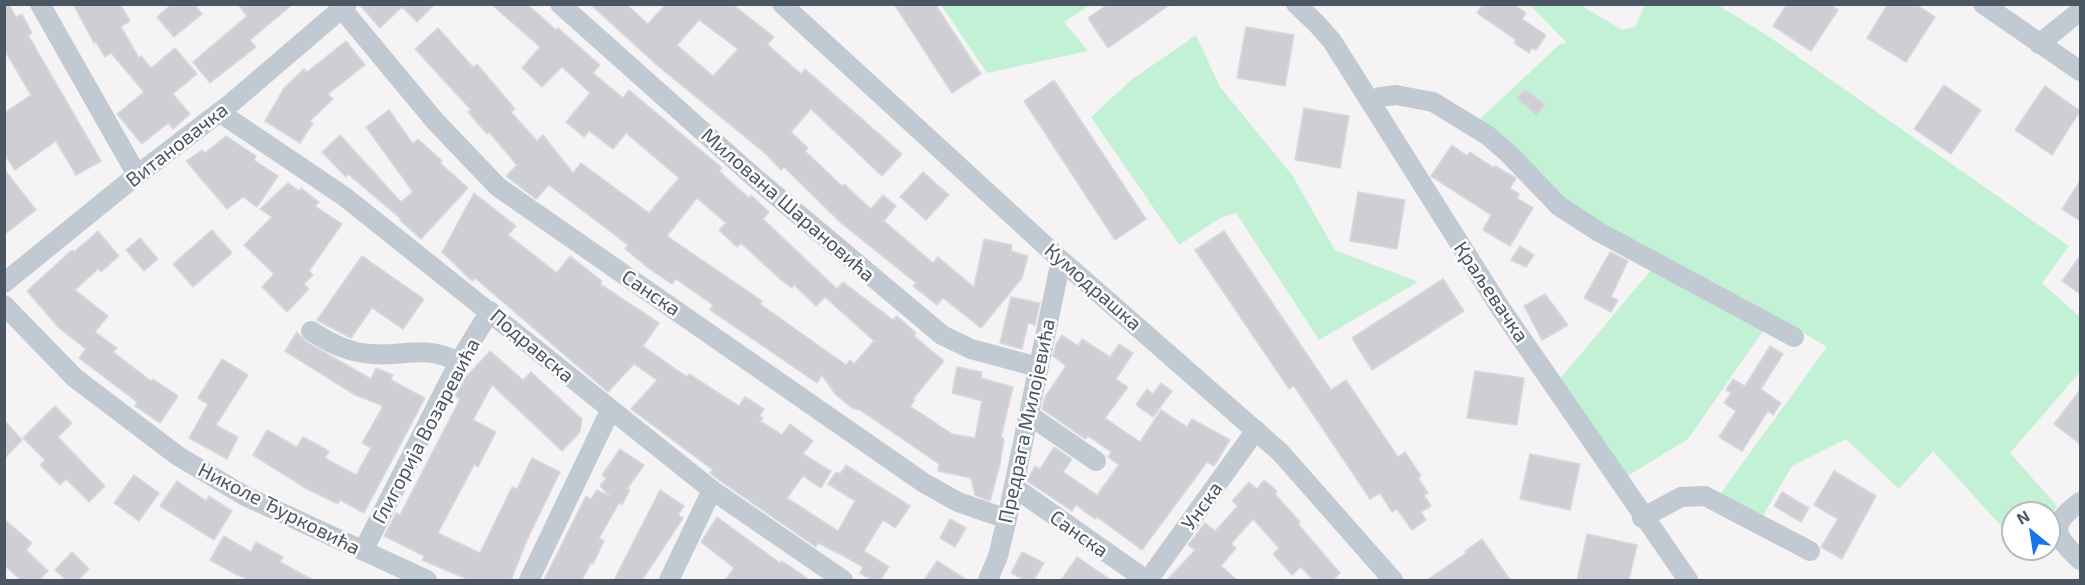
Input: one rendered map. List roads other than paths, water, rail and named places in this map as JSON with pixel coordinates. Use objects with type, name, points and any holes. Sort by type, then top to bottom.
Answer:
[{"type":"street","points":[[40,4],[137,175]]},
{"type":"street","name":"Милована Шарановића","points":[[560,4],[791,210],[942,335],[971,349],[1038,367]]},
{"type":"street","name":"Кумодрашка","points":[[782,4],[1061,260],[1256,430],[1295,468],[1394,580]]},
{"type":"street","name":"Краљевачка","points":[[1296,4],[1332,41],[1462,250],[1642,518],[1688,580]]},
{"type":"street","points":[[1983,4],[2080,71]]},
{"type":"street","name":"Витановачка","points":[[4,283],[219,112],[344,7]]},
{"type":"street","name":"Санска","points":[[344,7],[435,121],[498,188],[924,483],[958,502],[1007,519]]},
{"type":"street","points":[[2039,44],[2080,11]]},
{"type":"street","points":[[1371,102],[1380,97],[1396,95],[1433,102],[1501,147],[1528,171],[1559,207],[1599,232],[1794,337]]},
{"type":"street","name":"Подравска","points":[[219,112],[345,197],[490,311],[610,411],[712,490],[843,580]]},
{"type":"street","name":"Предрага Милојевића","points":[[988,580],[998,556],[1007,519],[1061,260]]},
{"type":"street","name":"Николе Ђурковића","points":[[4,305],[75,378],[178,456],[245,496],[427,580]]},
{"type":"street","name":"Глигорија Возаревића","points":[[363,551],[459,362],[490,311]]},
{"type":"street","points":[[311,331],[351,352],[374,355],[431,352],[441,353],[459,362]]},
{"type":"street","points":[[529,580],[610,411]]},
{"type":"street","points":[[1029,415],[1096,461]]},
{"type":"street","name":"Унска","points":[[1147,580],[1256,430]]},
{"type":"street","name":"Санска","points":[[1014,488],[1147,580]]},
{"type":"street","points":[[669,580],[712,490]]},
{"type":"street","points":[[1642,518],[1681,497],[1705,496],[1810,551]]},
{"type":"street","points":[[2080,502],[2060,520],[2058,530],[2062,542],[2080,560]]}]
